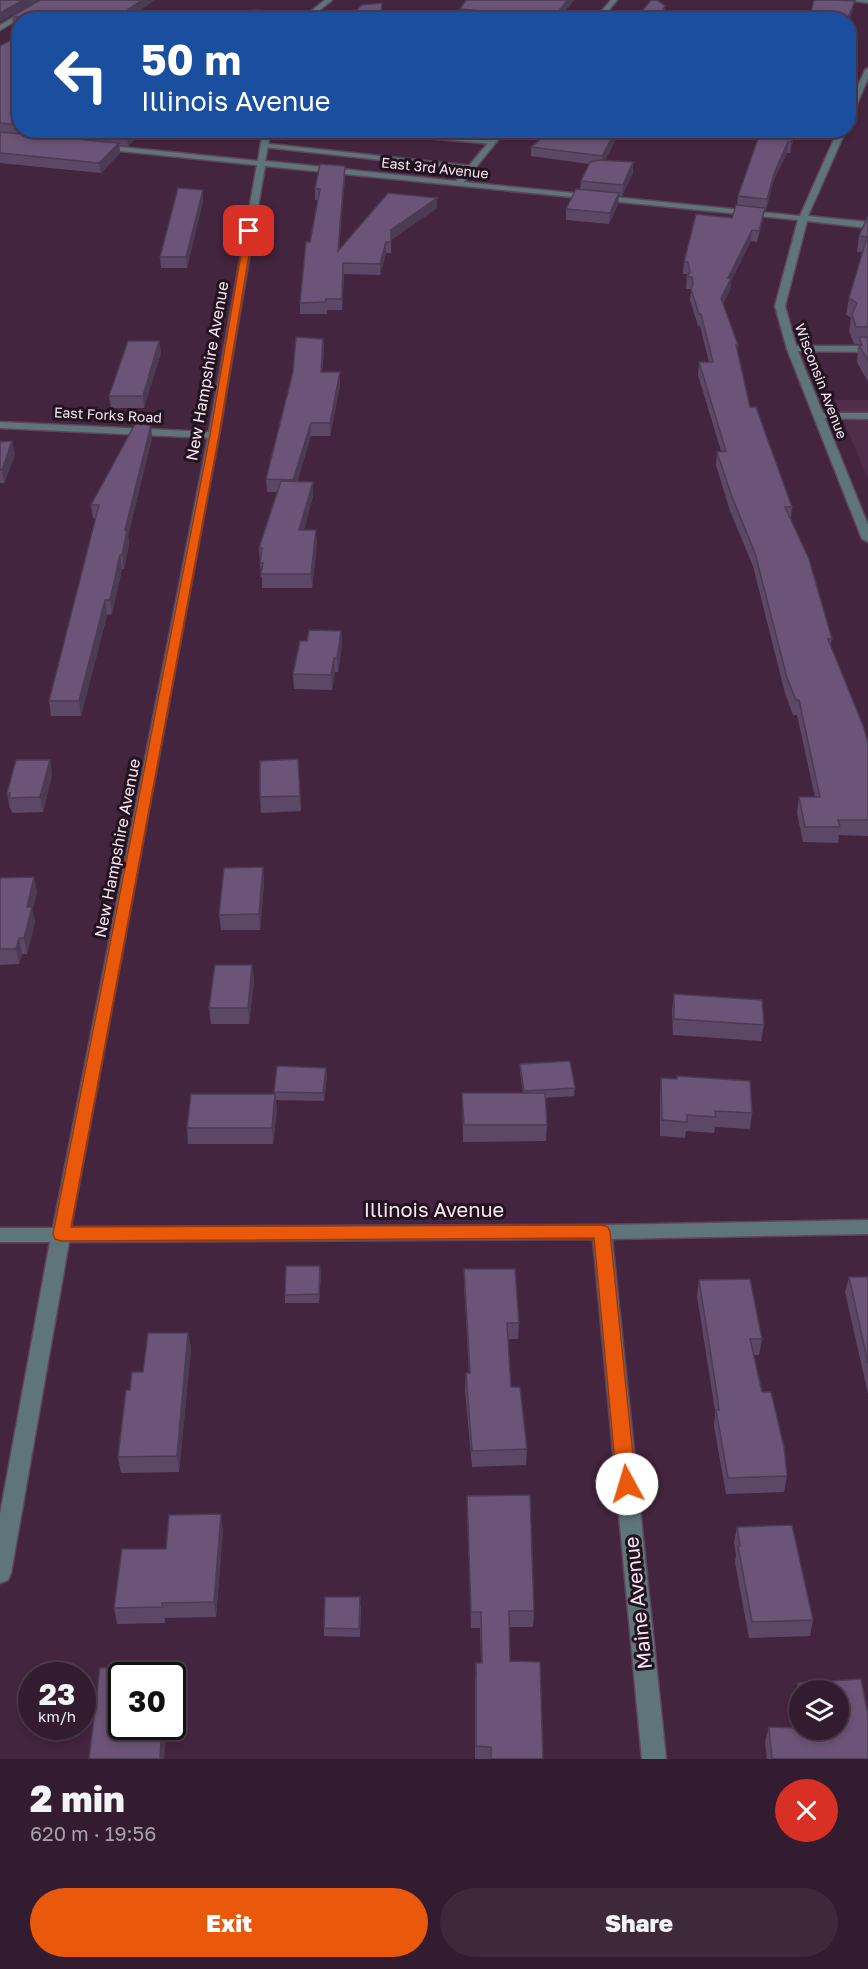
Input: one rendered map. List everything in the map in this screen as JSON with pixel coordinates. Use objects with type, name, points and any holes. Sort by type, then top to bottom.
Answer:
[{"type":"street","points":[[28,12],[49,0]]},
{"type":"street","points":[[313,12],[328,0]]},
{"type":"street","points":[[604,12],[614,0]]},
{"type":"street","points":[[852,0],[868,1]]},
{"type":"street","points":[[856,98],[868,70]]},
{"type":"street","points":[[265,138],[472,168]]},
{"type":"street","name":"New Hampshire Avenue","points":[[0,1573],[61,1234],[214,435],[265,138]]},
{"type":"street","points":[[449,138],[494,142]]},
{"type":"street","points":[[458,184],[497,138]]},
{"type":"street","name":"Wisconsin Avenue","points":[[838,138],[803,219],[780,306],[792,349],[868,539]]},
{"type":"street","name":"East 3rd Avenue","points":[[94,147],[868,225]]},
{"type":"street","points":[[792,349],[868,349]]},
{"type":"street","points":[[819,416],[868,416]]},
{"type":"street","name":"East Forks Road","points":[[0,425],[214,435]]},
{"type":"street","name":"Illinois Avenue","points":[[0,1235],[602,1232],[868,1227]]},
{"type":"street","name":"Maine Avenue","points":[[602,1232],[654,1759]]},
{"type":"shaded area","points":[[835,400],[868,400],[868,479]]},
{"type":"building","points":[[0,0],[23,0],[0,13]]},
{"type":"building","points":[[40,0],[142,0],[125,12],[19,12]]},
{"type":"building","points":[[466,0],[568,0],[558,12],[481,12],[460,9]]},
{"type":"building","points":[[651,0],[657,0],[665,6],[662,12],[641,12]]},
{"type":"building","points":[[814,0],[855,1],[850,12],[811,12]]},
{"type":"building","points":[[382,3],[381,12],[355,12],[362,5]]},
{"type":"building","points":[[258,10],[257,12],[231,12]]},
{"type":"building","points":[[12,39],[12,124],[0,123],[0,46]]},
{"type":"building","points":[[0,132],[12,133],[12,138],[65,138],[119,143],[99,163],[0,153]]},
{"type":"building","points":[[542,138],[612,138],[602,156],[531,147]]},
{"type":"building","points":[[758,138],[792,138],[775,171],[767,199],[738,196]]},
{"type":"building","points":[[599,160],[633,162],[623,185],[581,181],[590,162]]},
{"type":"building","points":[[320,164],[345,166],[338,251],[388,193],[437,198],[391,230],[391,242],[386,242],[380,264],[343,263],[342,299],[300,303],[306,242],[310,242],[320,189],[315,189]]},
{"type":"building","points":[[178,188],[203,190],[186,257],[160,257]]},
{"type":"building","points":[[576,189],[619,193],[610,213],[566,209]]},
{"type":"building","points":[[736,205],[765,208],[759,231],[752,230],[728,278],[731,278],[721,298],[738,345],[736,345],[750,407],[756,407],[792,507],[785,507],[809,559],[832,639],[828,639],[868,743],[868,820],[838,820],[840,827],[805,827],[799,797],[820,797],[799,700],[796,700],[787,678],[755,553],[732,497],[717,452],[726,451],[699,362],[713,362],[701,314],[699,314],[691,289],[692,277],[687,277],[690,272],[688,262],[684,262],[696,214],[732,218]]},
{"type":"building","points":[[868,216],[868,327],[856,327],[852,314],[857,303],[849,298],[867,237],[859,236]]},
{"type":"building","points":[[296,337],[323,339],[321,372],[340,372],[330,423],[311,423],[293,480],[266,479],[293,372]]},
{"type":"building","points":[[859,337],[868,337],[868,361],[859,345],[862,345]]},
{"type":"building","points":[[128,341],[159,341],[143,396],[109,396]]},
{"type":"building","points":[[135,424],[151,425],[125,530],[127,530],[122,555],[120,555],[110,600],[105,600],[79,701],[49,701],[99,505],[91,505]]},
{"type":"building","points":[[12,441],[2,470],[0,470],[0,442]]},
{"type":"building","points":[[281,481],[313,482],[299,530],[316,530],[311,574],[261,574],[262,548],[259,548]]},
{"type":"building","points":[[309,630],[341,631],[337,658],[334,658],[331,675],[293,674],[300,641],[307,641]]},
{"type":"building","points":[[298,759],[300,796],[260,797],[260,761]]},
{"type":"building","points":[[16,760],[50,760],[40,797],[9,798],[10,793],[7,793]]},
{"type":"building","points":[[263,867],[259,914],[219,915],[224,868]]},
{"type":"building","points":[[34,877],[27,907],[32,907],[24,938],[19,938],[16,949],[0,949],[0,878]]},
{"type":"building","points":[[215,965],[252,965],[248,1008],[209,1008]]},
{"type":"building","points":[[674,994],[762,1000],[764,1025],[674,1019]]},
{"type":"building","points":[[570,1061],[575,1088],[524,1091],[520,1064]]},
{"type":"building","points":[[277,1066],[326,1068],[323,1093],[274,1092]]},
{"type":"building","points":[[677,1076],[750,1081],[752,1113],[715,1111],[716,1117],[687,1115],[687,1122],[662,1120],[661,1078],[677,1079]]},
{"type":"building","points":[[462,1093],[545,1093],[547,1125],[464,1125]]},
{"type":"building","points":[[191,1094],[275,1094],[272,1128],[187,1128]]},
{"type":"building","points":[[286,1266],[320,1266],[319,1294],[285,1295]]},
{"type":"building","points":[[464,1269],[515,1269],[519,1323],[507,1323],[511,1387],[520,1387],[527,1449],[472,1451],[466,1373],[470,1373]]},
{"type":"building","points":[[849,1277],[868,1277],[868,1363]]},
{"type":"building","points":[[750,1279],[762,1339],[750,1339],[762,1392],[771,1392],[784,1447],[787,1476],[728,1478],[716,1410],[719,1410],[717,1394],[699,1280]]},
{"type":"building","points":[[148,1333],[188,1333],[177,1456],[118,1457],[126,1390],[130,1390],[132,1372],[143,1372]]},
{"type":"building","points":[[530,1495],[534,1611],[509,1611],[510,1661],[540,1662],[543,1759],[491,1759],[491,1747],[476,1746],[476,1663],[482,1663],[481,1612],[471,1612],[467,1496]]},
{"type":"building","points":[[221,1514],[214,1602],[162,1603],[163,1607],[114,1608],[122,1549],[166,1549],[169,1515]]},
{"type":"building","points":[[792,1525],[813,1620],[752,1622],[738,1546],[740,1546],[737,1527]]},
{"type":"building","points":[[325,1597],[360,1597],[359,1629],[324,1628]]},
{"type":"building","points":[[100,1668],[108,1668],[108,1740],[161,1740],[160,1759],[89,1759],[91,1740],[96,1740],[96,1701]]},
{"type":"building","points":[[861,1679],[868,1715],[868,1759],[772,1759],[769,1727],[789,1728],[789,1740],[849,1740],[849,1680],[845,1680]]},
{"type":"route","points":[[249,231],[214,435],[61,1234],[602,1232],[627,1484]]}]
